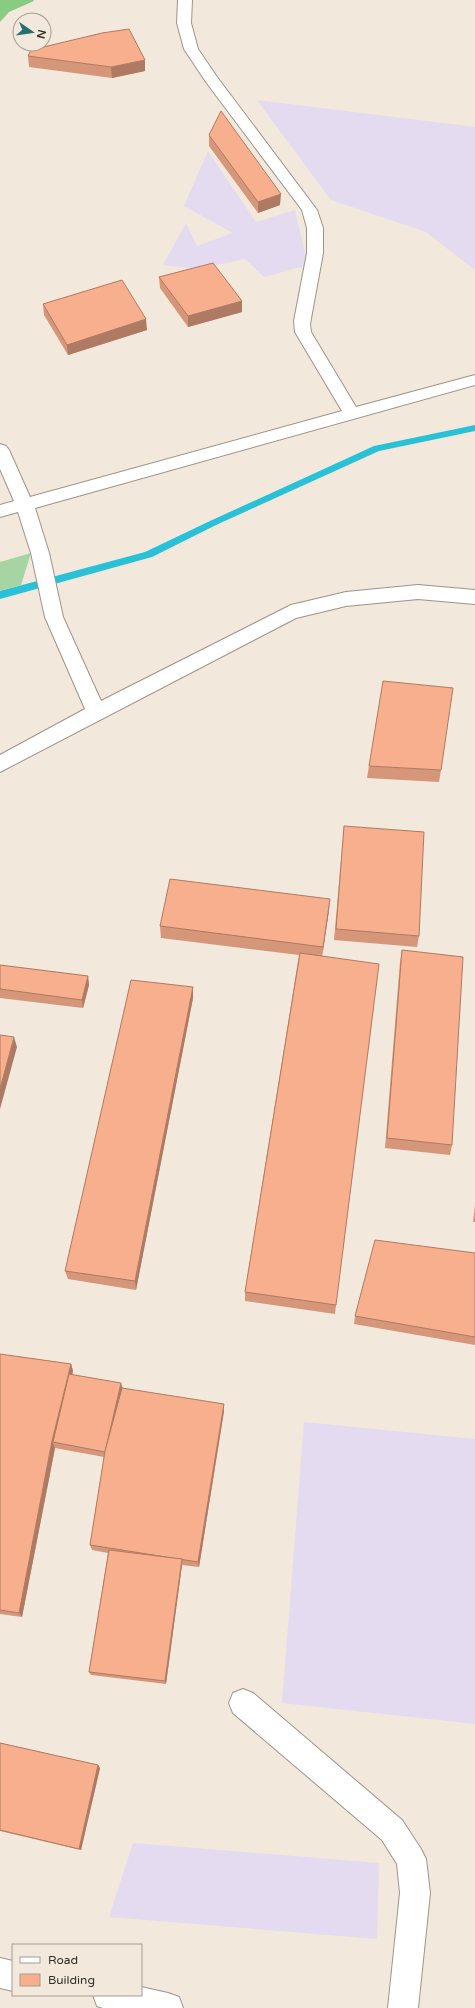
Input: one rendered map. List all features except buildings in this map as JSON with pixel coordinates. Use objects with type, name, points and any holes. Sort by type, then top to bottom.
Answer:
[{"type":"street","points":[[184,0],[184,23],[191,49],[211,79],[309,210],[315,228],[315,253],[302,325],[303,332],[352,414]]},
{"type":"street","points":[[0,511],[475,380]]},
{"type":"street","points":[[0,450],[24,505],[40,553],[54,617],[96,712]]},
{"type":"street","points":[[0,764],[96,712],[291,612],[346,599],[418,592],[475,598]]},
{"type":"street","points":[[243,1703],[392,1830],[411,1859],[415,1893],[403,2008]]},
{"type":"street","points":[[0,1974],[12,1976]]},
{"type":"street","points":[[113,1996],[168,2008]]},
{"type":"shaded area","points":[[257,100],[475,127],[475,270],[426,232],[331,200]]},
{"type":"shaded area","points":[[208,151],[256,222],[295,210],[308,265],[264,277],[245,259],[197,269],[163,265],[186,223],[197,246],[233,233],[184,206]]},
{"type":"shaded area","points":[[304,1422],[475,1439],[475,1724],[282,1703]]},
{"type":"shaded area","points":[[133,1843],[379,1863],[377,1939],[109,1917]]},
{"type":"green space","points":[[0,0],[34,1],[9,12],[0,22]]},
{"type":"green space","points":[[31,553],[21,585],[0,591],[0,562]]},
{"type":"waterway","points":[[0,595],[148,555],[213,523],[377,448],[475,428]]}]
